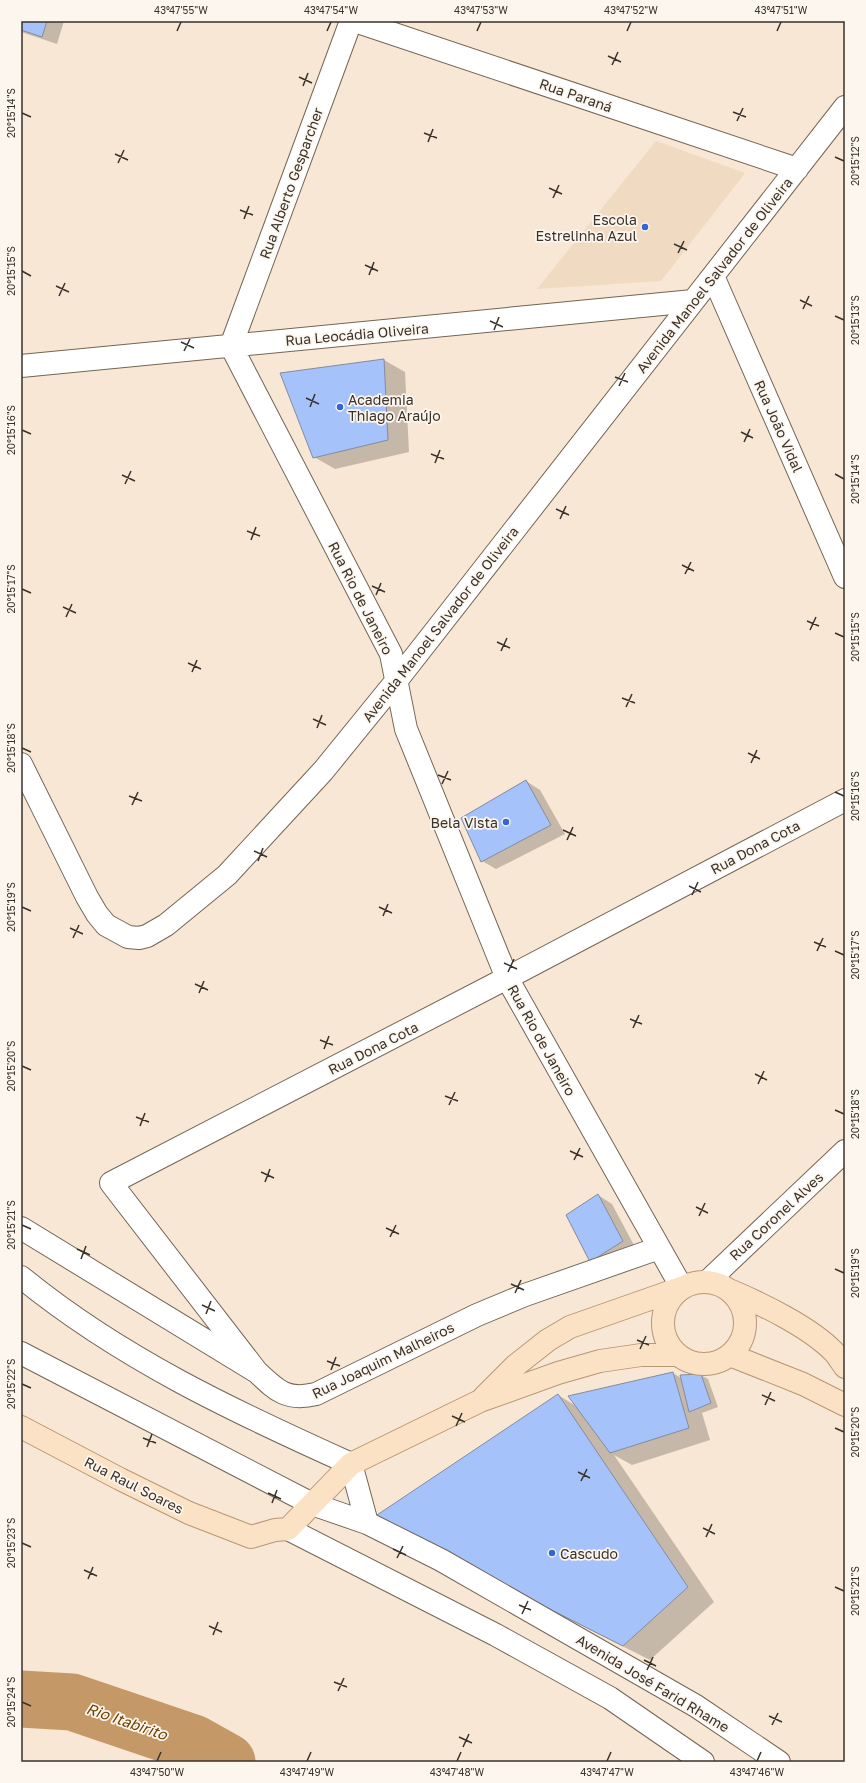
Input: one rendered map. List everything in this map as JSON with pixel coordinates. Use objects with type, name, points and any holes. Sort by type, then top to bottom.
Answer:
[{"type":"main road","points":[[480,1401],[515,1366],[548,1340],[570,1327],[694,1283],[714,1284],[758,1302],[813,1336],[834,1352],[845,1367]]},
{"type":"main road","points":[[682,1288],[672,1297],[665,1308],[663,1321],[664,1334],[678,1355],[690,1362],[704,1364],[717,1362],[730,1355],[739,1345],[744,1332],[745,1318],[741,1304],[732,1293],[714,1284]]},
{"type":"main road","points":[[288,1529],[351,1464],[480,1401],[558,1373],[600,1361],[640,1355],[678,1355]]},
{"type":"main road","points":[[730,1355],[803,1384],[845,1405]]},
{"type":"main road","name":"Rua Raul Soares","points":[[21,1427],[188,1513],[251,1537],[275,1530],[288,1529]]},
{"type":"street","name":"Rua Alberto Gesparcher","points":[[231,346],[351,21]]},
{"type":"street","name":"Rua Paraná","points":[[356,21],[797,169]]},
{"type":"street","name":"Avenida Manoel Salvador de Oliveira","points":[[21,764],[97,914],[106,925],[118,933],[128,937],[139,938],[147,936],[166,925],[227,875],[323,771],[397,680],[845,107]]},
{"type":"street","name":"Rua João Vidal","points":[[713,276],[845,576]]},
{"type":"street","name":"Rua Leocádia Oliveira","points":[[21,366],[693,301]]},
{"type":"street","name":"Rua Rio de Janeiro","points":[[231,346],[391,654],[406,729],[507,978],[682,1288]]},
{"type":"street","name":"Rua Dona Cota","points":[[257,1372],[111,1183],[507,978],[845,800]]},
{"type":"street","name":"Rua Coronel Alves","points":[[714,1284],[845,1151]]},
{"type":"street","name":"Rua Joaquim Malheiros","points":[[21,1228],[257,1372],[272,1386],[288,1395],[296,1397],[316,1394],[477,1315],[525,1295],[659,1248]]},
{"type":"street","points":[[21,1277],[82,1322],[136,1358],[243,1415],[351,1464],[367,1523]]},
{"type":"street","name":"Avenida José Farid Rhame","points":[[21,1353],[312,1504],[367,1523],[440,1560],[696,1706],[779,1762]]},
{"type":"street","points":[[288,1529],[496,1635],[610,1698],[703,1762]]},
{"type":"shaded area","name":"Escola Estrelinha Azul","points":[[656,141],[745,173],[661,281],[537,289]]},
{"type":"building","points":[[21,21],[47,21],[42,37],[21,30]]},
{"type":"building","name":"Academia Thiago Araújo","points":[[384,359],[388,440],[313,458],[280,373]]},
{"type":"building","name":"Bela Vista","points":[[526,780],[551,825],[481,862],[461,818]]},
{"type":"building","points":[[598,1194],[623,1241],[590,1262],[566,1215]]},
{"type":"building","points":[[673,1372],[689,1428],[610,1453],[568,1396]]},
{"type":"building","points":[[701,1374],[711,1403],[689,1412],[680,1375]]},
{"type":"building","name":"Cascudo","points":[[558,1394],[688,1587],[623,1646],[371,1519]]},
{"type":"waterway","name":"Rio Itabirito","points":[[21,1699],[72,1702],[193,1743],[227,1762]]},
{"type":"place","name":"Escola Estrelinha Azul","points":[[645,227]]},
{"type":"place","name":"Academia Thiago Araújo","points":[[340,407]]},
{"type":"place","name":"Bela Vista","points":[[506,822]]},
{"type":"place","name":"Cascudo","points":[[552,1553]]}]
